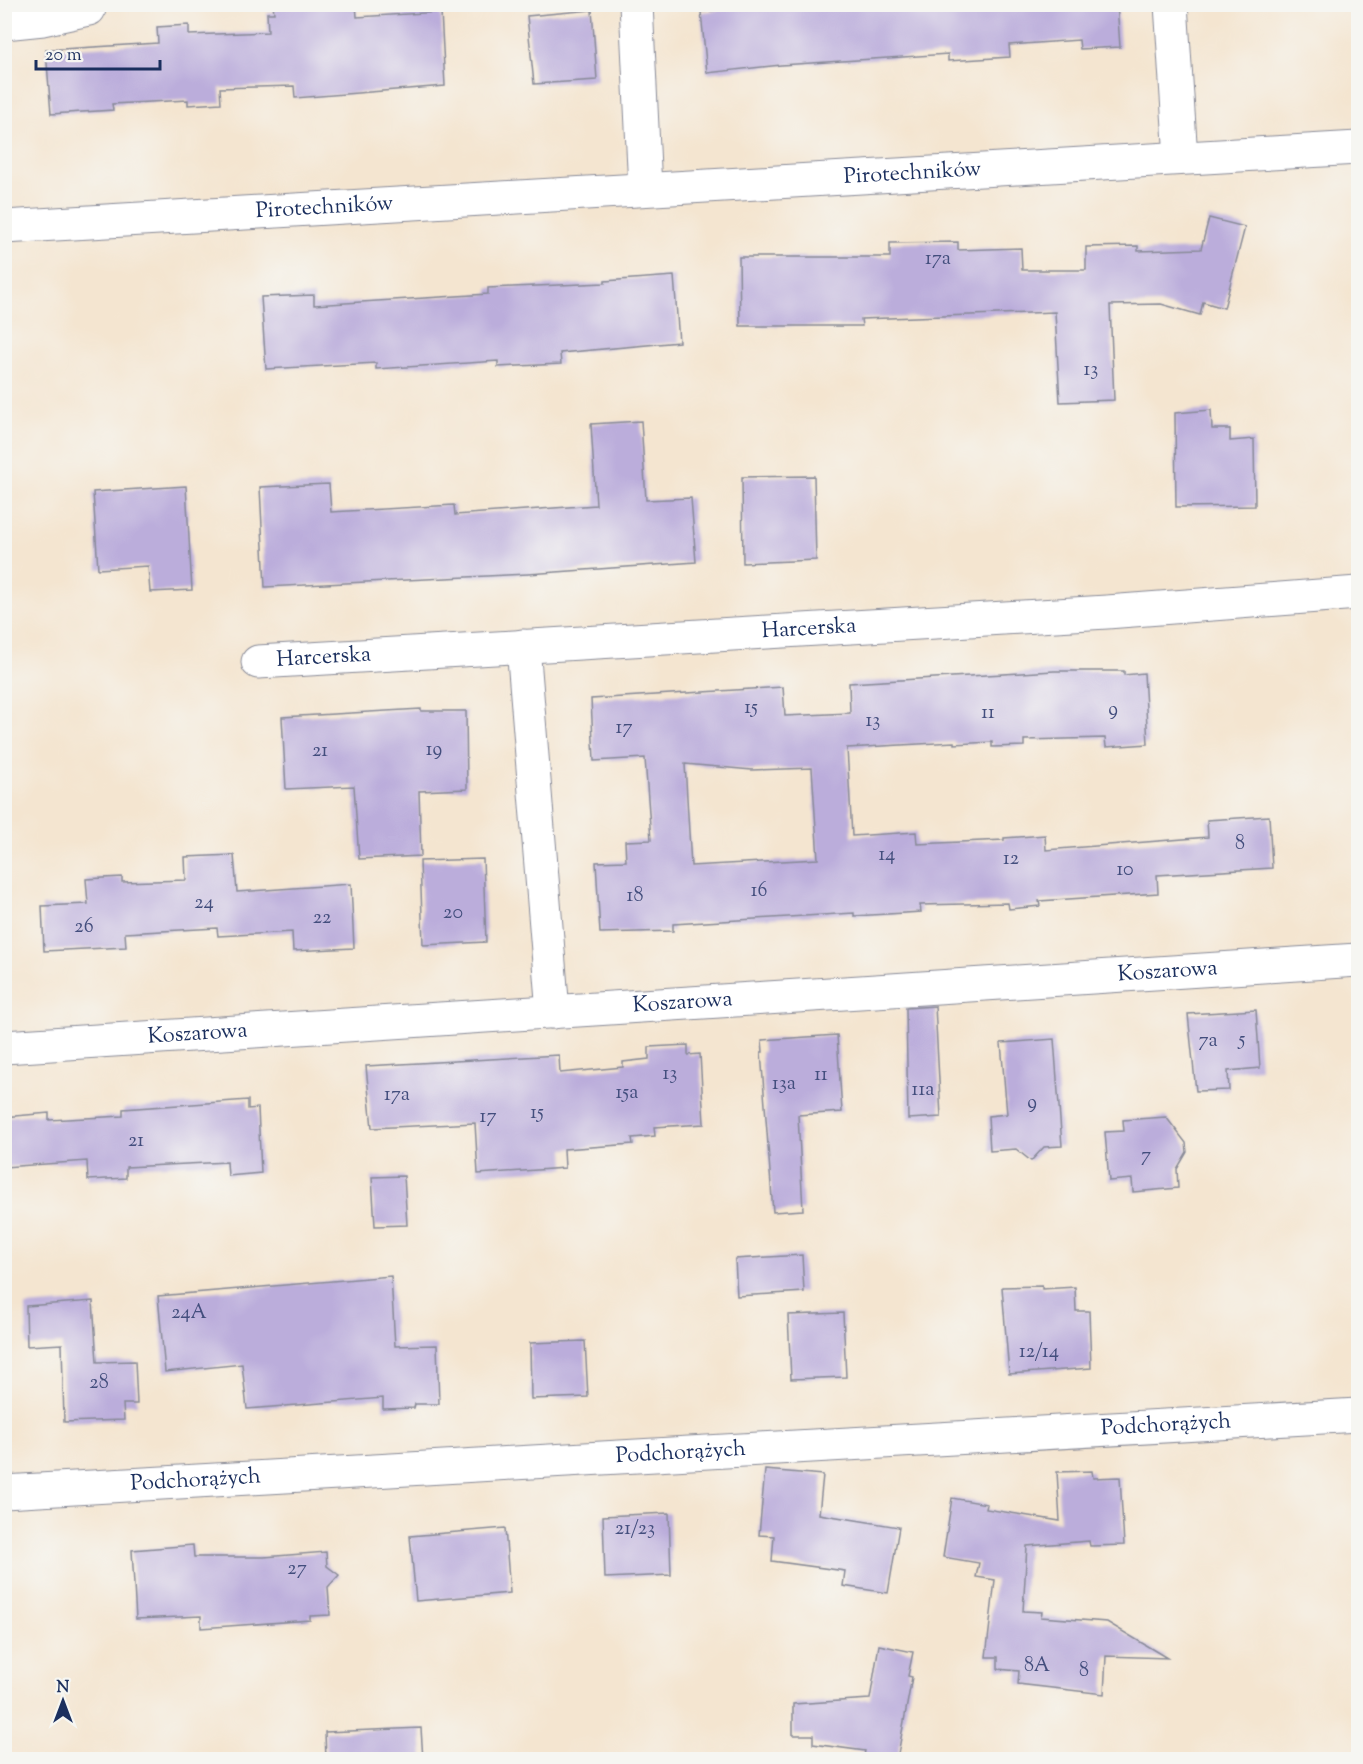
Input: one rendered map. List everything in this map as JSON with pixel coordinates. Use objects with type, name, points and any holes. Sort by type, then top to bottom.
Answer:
[{"type":"street","points":[[636,4],[645,189]]},
{"type":"street","points":[[1171,4],[1181,158]]},
{"type":"street","points":[[4,23],[43,19],[89,9]]},
{"type":"street","name":"Pirotechników","points":[[4,227],[1359,148]]},
{"type":"street","name":"Harcerska","points":[[258,662],[1107,612],[1359,593]]},
{"type":"street","points":[[523,646],[553,1012]]},
{"type":"street","name":"Koszarowa","points":[[4,1047],[1359,960]]},
{"type":"street","name":"Podchorążych","points":[[4,1492],[1359,1415]]},
{"type":"building","points":[[273,4],[356,4],[357,17],[441,12],[445,86],[295,98],[294,86],[220,88],[221,103],[188,105],[188,100],[112,104],[113,110],[51,114],[46,50],[158,43],[157,27],[189,25],[189,35],[268,32],[267,13],[274,13]]},
{"type":"building","points":[[772,4],[1117,4],[1120,47],[1080,49],[1079,40],[1009,45],[1010,57],[948,61],[948,54],[781,65],[707,73],[701,12]]},
{"type":"building","points":[[592,10],[597,80],[534,84],[527,16]]},
{"type":"building","points":[[1209,218],[1245,227],[1224,308],[1203,302],[1200,315],[1161,304],[1110,305],[1114,400],[1060,402],[1055,312],[861,319],[862,326],[740,326],[739,257],[890,257],[890,243],[958,242],[958,250],[1021,248],[1022,270],[1086,270],[1086,247],[1138,246],[1138,251],[1201,249]]},
{"type":"building","points":[[674,276],[679,342],[560,353],[561,364],[498,367],[498,361],[376,369],[376,363],[266,369],[261,297],[314,295],[314,305],[488,294],[488,288],[605,283],[605,281]]},
{"type":"building","points":[[1211,410],[1212,429],[1230,429],[1230,441],[1254,439],[1255,506],[1176,507],[1175,413]]},
{"type":"building","points":[[641,421],[646,500],[691,498],[696,562],[528,574],[265,587],[260,487],[329,484],[331,512],[454,505],[455,515],[596,505],[591,424]]},
{"type":"building","points":[[814,476],[816,560],[743,563],[742,477]]},
{"type":"building","points":[[186,486],[192,590],[150,592],[148,566],[98,569],[93,492]]},
{"type":"building","points":[[1054,671],[1124,671],[1124,675],[1144,673],[1148,744],[1106,747],[1105,738],[1024,740],[1024,746],[992,747],[992,742],[954,744],[954,742],[847,748],[852,836],[916,832],[917,844],[1004,840],[1004,838],[1045,835],[1046,850],[1208,837],[1207,820],[1269,816],[1272,868],[1157,875],[1158,893],[1039,901],[1040,906],[1009,909],[1008,903],[920,905],[921,912],[854,916],[854,913],[673,924],[673,931],[600,933],[596,862],[626,861],[625,841],[651,840],[645,758],[594,761],[591,699],[783,687],[785,716],[850,713],[849,683]],"holes":[[[685,764],[752,770],[812,768],[818,859],[691,866]]]},
{"type":"building","points":[[421,709],[421,711],[466,711],[467,789],[419,791],[421,856],[359,859],[354,786],[286,789],[282,717]]},
{"type":"building","points":[[234,855],[237,892],[351,884],[354,948],[293,951],[292,932],[218,936],[217,928],[125,933],[126,947],[44,951],[42,906],[88,904],[86,879],[122,877],[122,882],[186,880],[185,857]]},
{"type":"building","points":[[483,859],[486,942],[423,945],[420,861]]},
{"type":"building","points":[[935,1006],[941,1117],[908,1119],[906,1008]]},
{"type":"building","points":[[1256,1010],[1260,1068],[1228,1071],[1229,1090],[1196,1091],[1188,1014]]},
{"type":"building","points":[[837,1035],[842,1112],[798,1115],[803,1210],[773,1212],[762,1040]]},
{"type":"building","points":[[1054,1039],[1062,1146],[1044,1147],[1031,1161],[1016,1149],[990,1151],[988,1116],[1007,1114],[1001,1043]]},
{"type":"building","points":[[688,1045],[688,1055],[700,1054],[704,1124],[654,1127],[655,1136],[632,1138],[633,1144],[564,1149],[565,1168],[478,1174],[475,1123],[372,1128],[366,1066],[559,1055],[560,1073],[623,1067],[623,1062],[649,1059],[649,1047]]},
{"type":"building","points":[[248,1100],[248,1109],[258,1108],[261,1173],[228,1176],[227,1162],[126,1167],[126,1178],[88,1180],[87,1161],[4,1167],[4,1117],[49,1113],[49,1120],[123,1116],[123,1109]]},
{"type":"building","points":[[1166,1117],[1186,1143],[1187,1152],[1177,1169],[1178,1188],[1133,1192],[1132,1179],[1109,1181],[1105,1132],[1124,1131],[1123,1120]]},
{"type":"building","points":[[404,1176],[407,1225],[375,1226],[372,1177]]},
{"type":"building","points":[[802,1255],[804,1292],[737,1296],[735,1259]]},
{"type":"building","points":[[391,1276],[395,1346],[437,1345],[439,1404],[415,1404],[414,1408],[383,1409],[383,1398],[247,1409],[242,1364],[165,1372],[158,1296]]},
{"type":"building","points":[[1042,1286],[1042,1289],[1075,1287],[1076,1311],[1089,1311],[1091,1368],[1009,1374],[1002,1287]]},
{"type":"building","points":[[93,1301],[97,1362],[135,1361],[137,1404],[123,1404],[124,1420],[64,1422],[62,1344],[27,1346],[26,1306]]},
{"type":"building","points":[[843,1313],[846,1377],[791,1379],[788,1315]]},
{"type":"building","points":[[585,1341],[588,1397],[531,1399],[530,1343]]},
{"type":"building","points":[[765,1470],[823,1475],[819,1514],[899,1527],[888,1593],[843,1586],[845,1571],[772,1561],[774,1536],[759,1535]]},
{"type":"building","points":[[1092,1471],[1093,1478],[1120,1477],[1124,1545],[1090,1546],[1089,1541],[1027,1546],[1023,1611],[1042,1612],[1041,1617],[1107,1622],[1167,1658],[1106,1656],[1104,1694],[1018,1684],[1019,1671],[998,1669],[998,1657],[986,1657],[995,1580],[976,1577],[979,1563],[943,1557],[952,1498],[987,1504],[986,1509],[1060,1521],[1057,1472]]},
{"type":"building","points":[[669,1513],[671,1575],[605,1578],[603,1516]]},
{"type":"building","points":[[505,1528],[510,1593],[416,1601],[410,1536]]},
{"type":"building","points":[[193,1545],[194,1557],[264,1557],[326,1552],[327,1566],[339,1575],[328,1587],[330,1615],[310,1616],[310,1620],[201,1628],[201,1616],[136,1619],[132,1550]]},
{"type":"building","points":[[879,1645],[913,1652],[908,1676],[912,1677],[897,1760],[863,1760],[865,1751],[813,1744],[813,1735],[793,1735],[793,1704],[870,1699]]},
{"type":"building","points":[[421,1728],[423,1760],[326,1760],[325,1732]]}]
